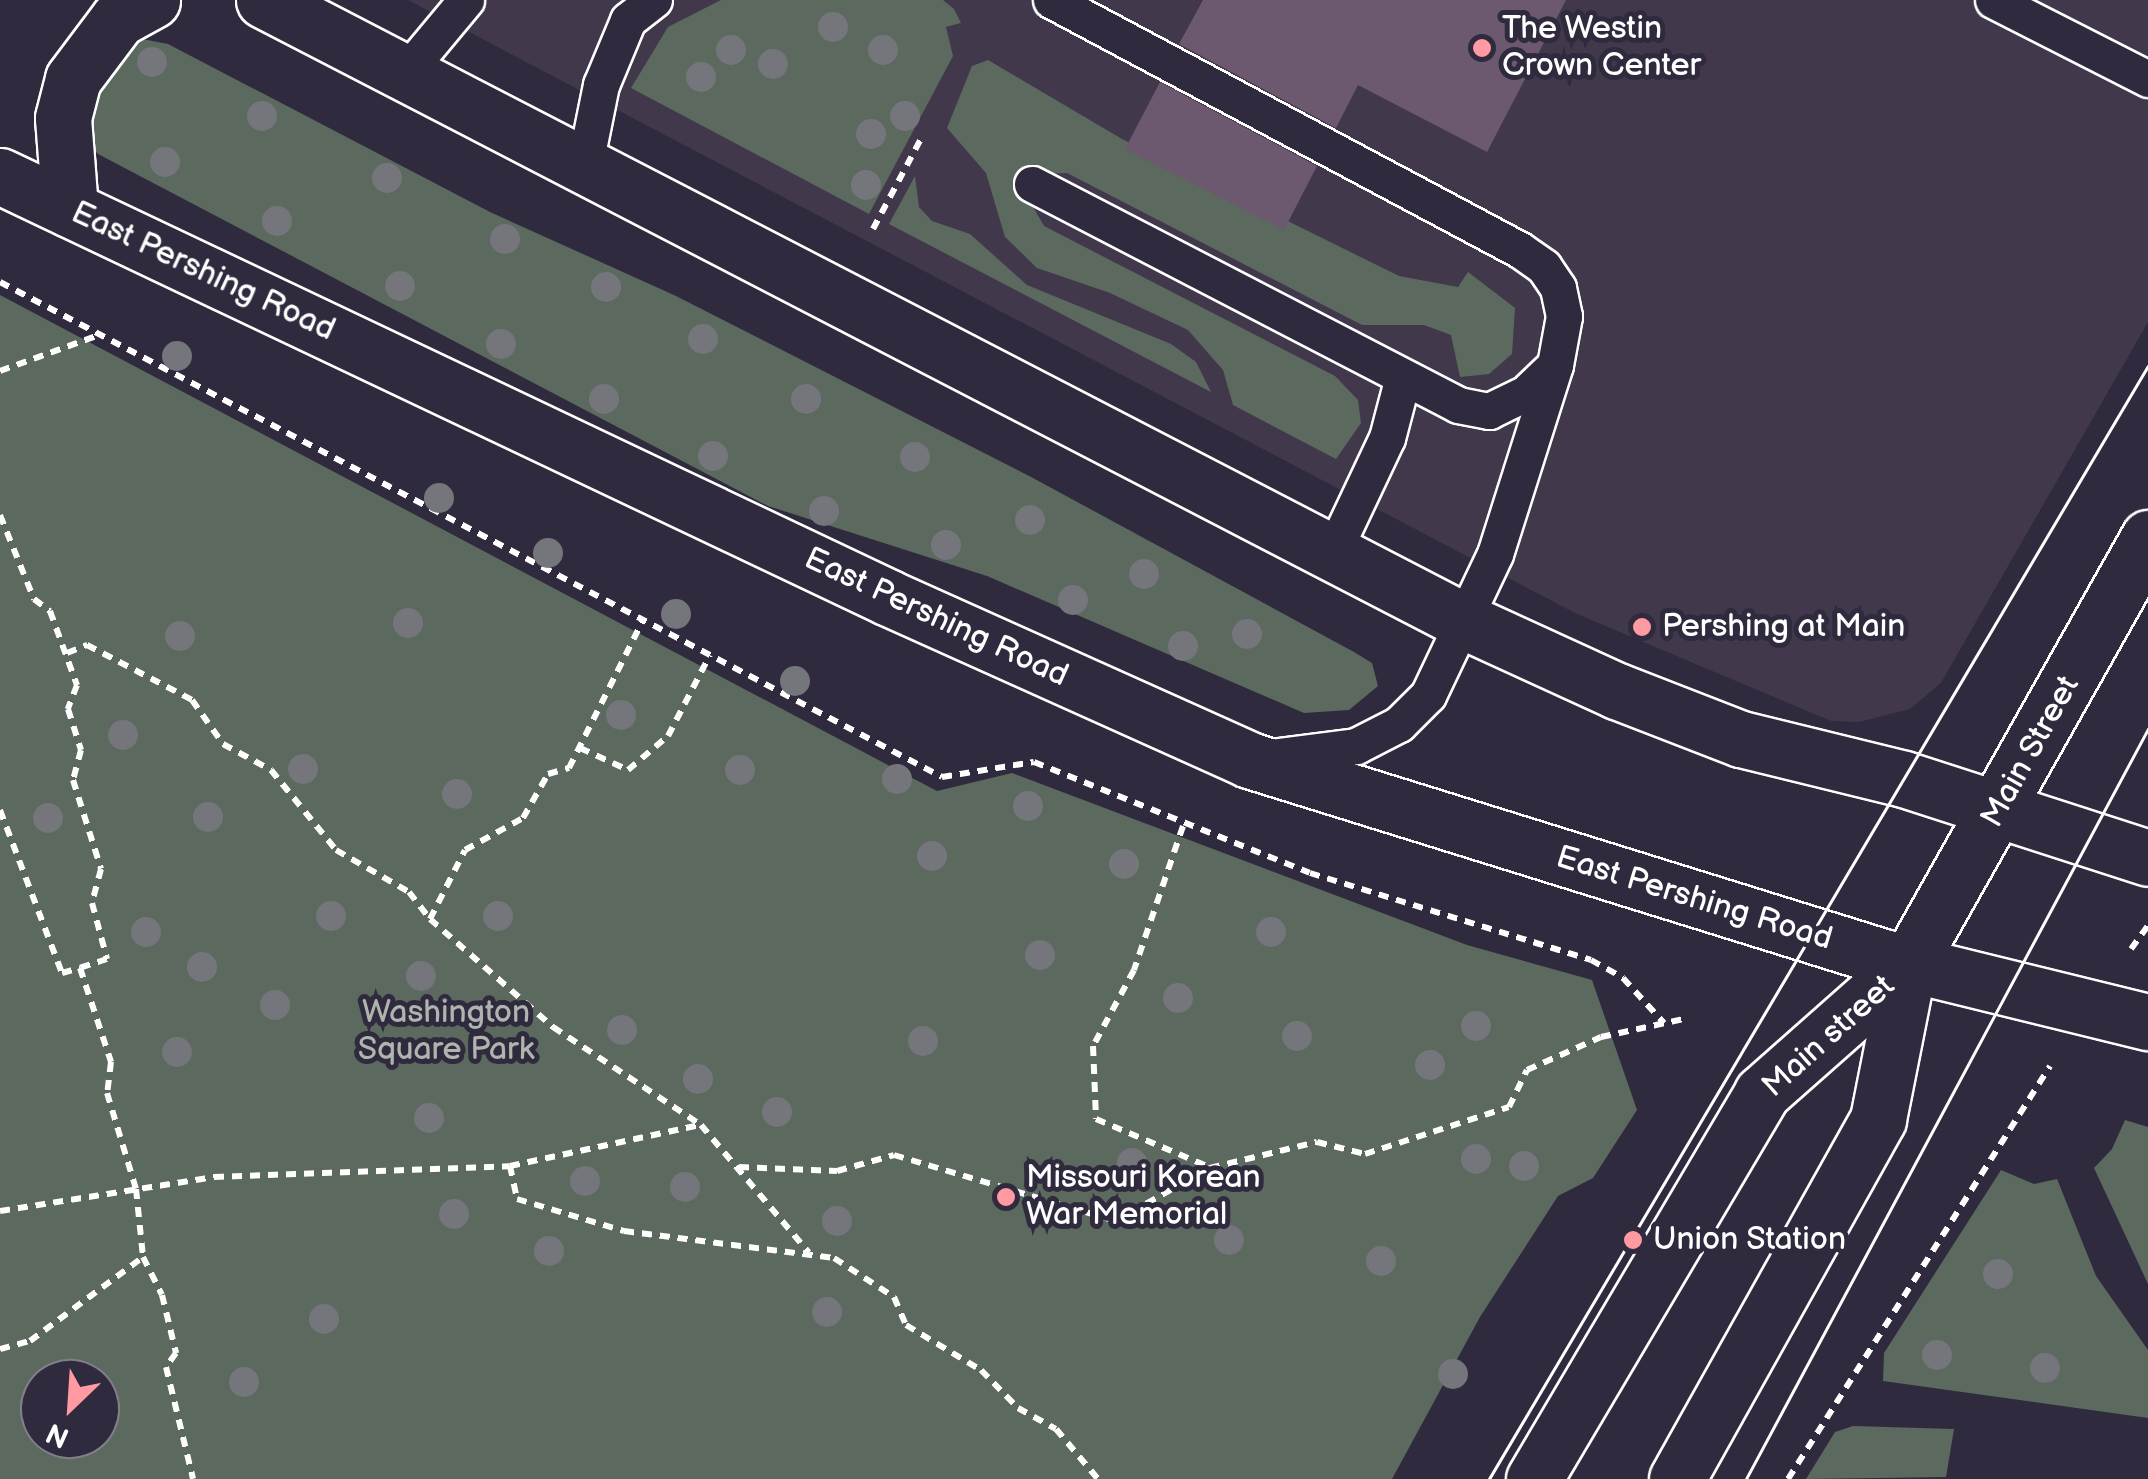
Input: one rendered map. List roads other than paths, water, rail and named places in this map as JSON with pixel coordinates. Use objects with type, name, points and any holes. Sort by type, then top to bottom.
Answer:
[{"type":"main road","points":[[70,209],[62,118],[74,79],[118,20],[152,0]]},
{"type":"main road","points":[[264,0],[1466,622],[1741,739],[1904,779],[2148,858]]},
{"type":"main road","name":"East Pershing Road","points":[[0,176],[889,598],[1249,760],[1909,964],[2148,1022]]},
{"type":"main road","name":"Main Street","points":[[1909,964],[1999,812],[2148,538]]},
{"type":"main road","name":"Main street","points":[[1543,1464],[1762,1094],[1909,964]]},
{"type":"main road","name":"Main street","points":[[1678,1479],[1878,1119],[1909,964]]},
{"type":"lane","points":[[406,72],[466,0]]},
{"type":"lane","points":[[586,164],[601,85],[628,20],[654,0]]},
{"type":"lane","points":[[1051,0],[1544,267],[1558,288],[1564,316],[1555,364],[1496,554],[1428,695],[1400,724],[1356,746],[1249,760]]},
{"type":"lane","points":[[1993,0],[2148,79]]},
{"type":"lane","points":[[1032,184],[1458,406],[1489,410],[1526,393],[1555,364]]},
{"type":"lane","points":[[1333,552],[1386,438],[1403,377]]},
{"type":"tram line","points":[[1489,1479],[2148,366]]},
{"type":"tram line","points":[[1746,1479],[2148,729]]},
{"type":"place","name":"The Westin Crown Center","points":[[1482,48]]},
{"type":"place","name":"Pershing at Main","points":[[1642,627]]},
{"type":"place","name":"Missouri Korean War Memorial","points":[[1006,1197]]},
{"type":"place","name":"Union Station","points":[[1633,1240]]},
{"type":"park label","name":"Washington Square Park","points":[[446,1032]]}]
